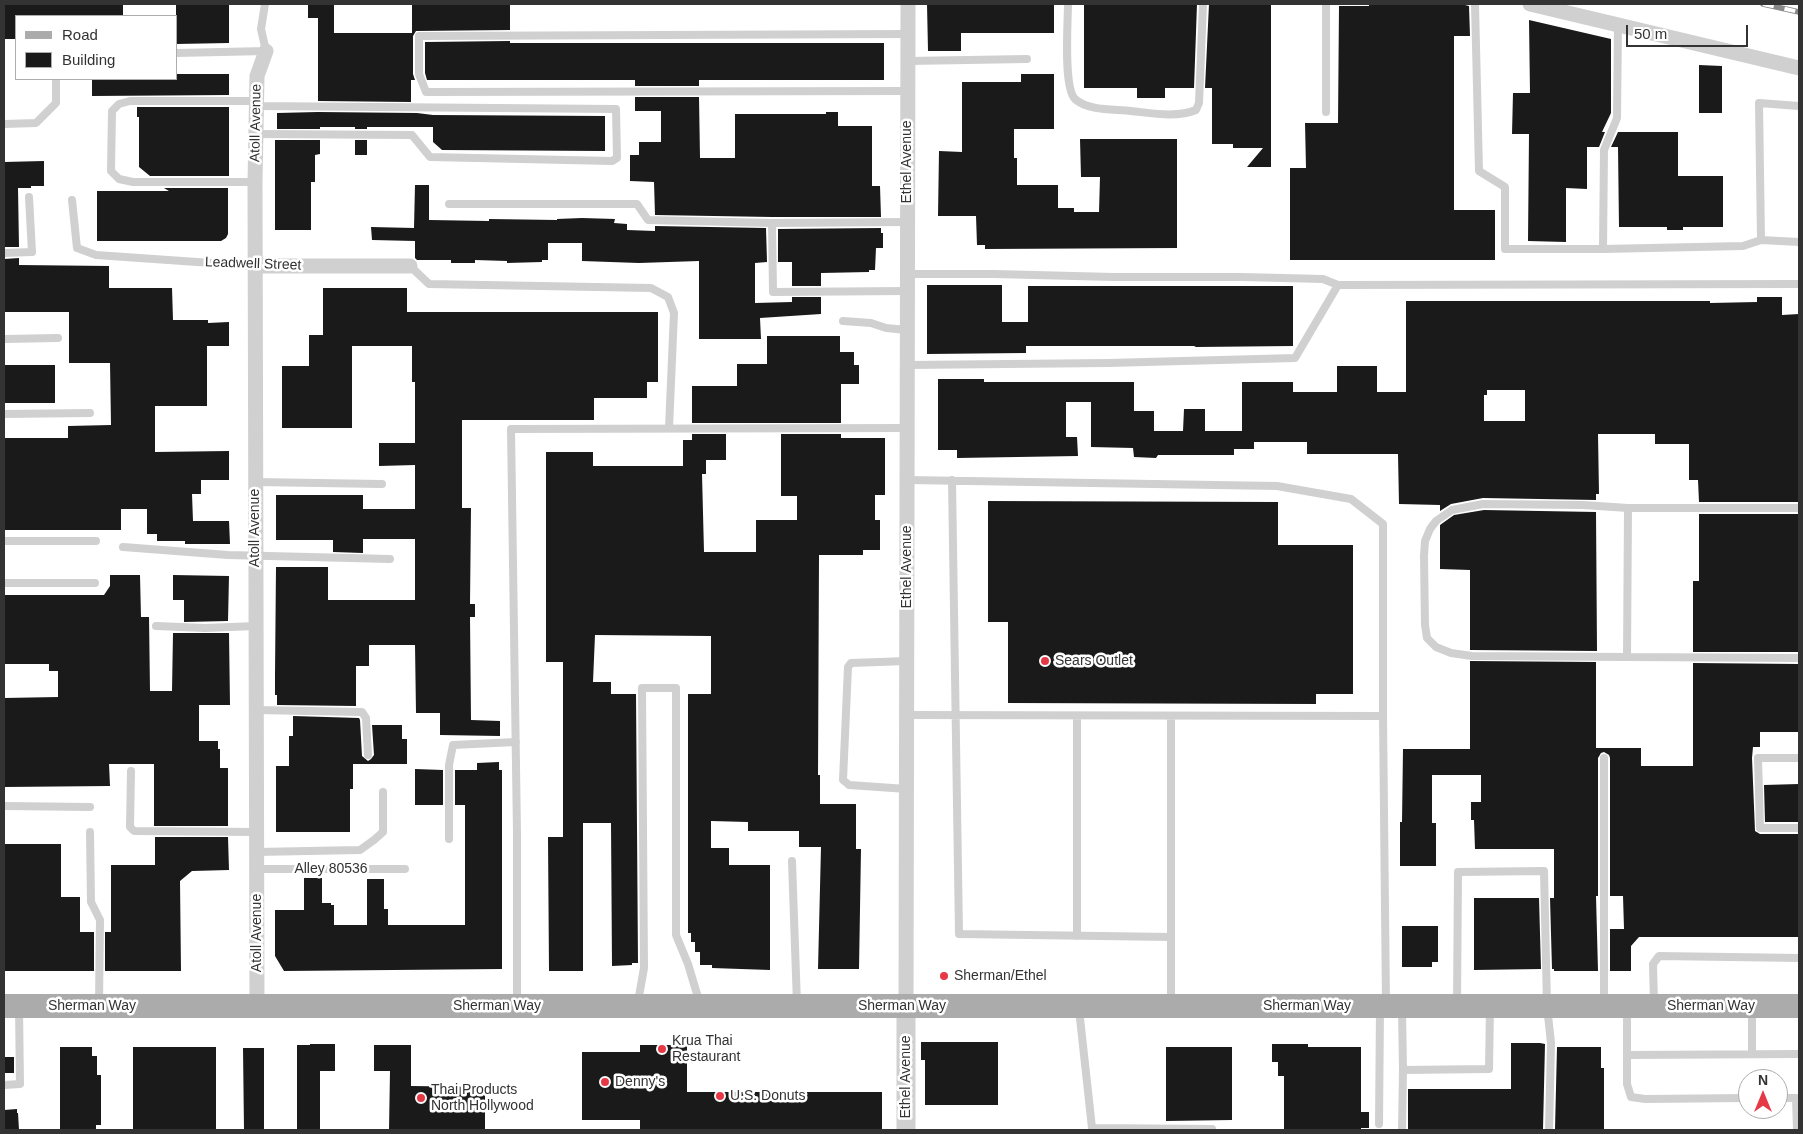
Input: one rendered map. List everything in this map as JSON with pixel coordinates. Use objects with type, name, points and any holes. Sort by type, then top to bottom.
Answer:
[{"type":"main road","name":"Sherman Way","points":[[11,1006],[1799,1006]]},
{"type":"street","name":"Ethel Avenue","points":[[906,1130],[908,4]]},
{"type":"street","points":[[1530,4],[1799,68]]},
{"type":"street","name":"Atoll Avenue","points":[[257,1006],[255,182],[256,76],[266,51]]},
{"type":"street","name":"Leadwell Street","points":[[255,266],[410,266]]},
{"type":"lane","points":[[178,53],[266,51],[261,28],[265,4]]},
{"type":"lane","points":[[1068,4],[1068,83],[1075,98],[1089,106],[1148,113],[1186,114],[1196,110],[1199,103],[1203,4]]},
{"type":"lane","points":[[1326,4],[1326,112]]},
{"type":"lane","points":[[1475,4],[1479,171],[1505,187],[1506,249],[1743,246],[1761,240],[1799,242]]},
{"type":"lane","points":[[1603,249],[1604,150],[1617,118],[1618,25]]},
{"type":"lane","points":[[908,34],[419,36],[419,74],[426,92],[908,91]]},
{"type":"lane","points":[[908,61],[1027,59]]},
{"type":"lane","points":[[4,124],[36,123],[56,103],[56,80]]},
{"type":"lane","points":[[255,182],[133,182],[118,179],[111,171],[112,111],[119,104],[130,100],[616,109],[617,158],[612,162],[430,157],[412,135],[256,134]]},
{"type":"lane","points":[[1761,240],[1759,103],[1799,106]]},
{"type":"lane","points":[[4,253],[32,252],[29,197]]},
{"type":"lane","name":"Leadwell Street","points":[[72,200],[77,248],[96,255],[255,266]]},
{"type":"lane","points":[[449,204],[637,204],[648,220],[772,223],[907,222]]},
{"type":"lane","points":[[772,223],[773,292],[907,291]]},
{"type":"lane","points":[[410,266],[429,284],[651,288],[668,297],[674,313],[668,428]]},
{"type":"lane","points":[[907,274],[1323,279],[1338,285],[1799,284]]},
{"type":"lane","points":[[907,365],[1108,363],[1295,358],[1338,285]]},
{"type":"lane","points":[[843,321],[871,323],[886,328],[907,330]]},
{"type":"lane","points":[[4,339],[58,338]]},
{"type":"lane","points":[[4,414],[90,413]]},
{"type":"lane","points":[[517,1006],[516,742],[511,429],[907,428]]},
{"type":"lane","points":[[907,480],[1277,486],[1350,499],[1383,524],[1383,716],[1389,1006],[1379,1124]]},
{"type":"lane","points":[[952,480],[959,934],[1171,937]]},
{"type":"lane","points":[[255,482],[382,484]]},
{"type":"lane","points":[[1799,508],[1628,508],[1574,505],[1483,504],[1452,510],[1436,521],[1425,541],[1424,556],[1425,625],[1427,638],[1436,647],[1451,653],[1472,656],[1799,658]]},
{"type":"lane","points":[[1626,657],[1628,508]]},
{"type":"lane","points":[[4,541],[96,541]]},
{"type":"lane","points":[[123,547],[228,555],[390,559]]},
{"type":"lane","points":[[4,583],[96,583]]},
{"type":"lane","points":[[156,626],[205,628],[256,626]]},
{"type":"lane","points":[[907,661],[851,663],[848,667],[843,780],[850,785],[907,790]]},
{"type":"lane","points":[[638,1006],[644,968],[642,688],[676,688],[676,935],[688,964],[700,1006]]},
{"type":"lane","points":[[256,710],[362,712],[366,718],[368,756]]},
{"type":"lane","points":[[907,715],[1383,716]]},
{"type":"lane","points":[[1077,716],[1077,936]]},
{"type":"lane","points":[[1171,716],[1171,1006]]},
{"type":"lane","points":[[448,839],[450,755],[453,745],[516,742]]},
{"type":"lane","points":[[1604,758],[1615,1006],[1627,1054],[1627,1084],[1631,1097],[1645,1099],[1738,1098]]},
{"type":"lane","points":[[1799,758],[1758,758],[1760,828],[1799,828]]},
{"type":"lane","points":[[131,771],[130,827],[134,831],[256,832]]},
{"type":"lane","points":[[256,852],[360,850],[383,832],[383,792]]},
{"type":"lane","points":[[4,806],[90,807]]},
{"type":"lane","points":[[90,832],[91,902],[100,920],[99,1006]]},
{"type":"lane","points":[[792,861],[797,1006]]},
{"type":"lane","name":"Alley 80536","points":[[256,869],[405,869]]},
{"type":"lane","points":[[1457,1006],[1458,872],[1544,871],[1547,1006],[1551,1043],[1549,1130]]},
{"type":"lane","points":[[1654,1006],[1653,964],[1659,956],[1799,958]]},
{"type":"lane","points":[[4,1085],[20,1084],[11,1006]]},
{"type":"lane","points":[[1078,1006],[1092,1128],[1212,1129]]},
{"type":"lane","points":[[1389,1006],[1403,1070],[1402,1130]]},
{"type":"lane","points":[[1403,1070],[1489,1070],[1490,1006]]},
{"type":"lane","points":[[1752,1006],[1752,1054]]},
{"type":"lane","points":[[1627,1054],[1799,1054]]},
{"type":"lane","points":[[1788,1098],[1796,1098],[1797,1130]]},
{"type":"building","points":[[4,4],[123,4],[123,15],[15,15],[15,39],[4,39]]},
{"type":"building","points":[[176,4],[229,4],[229,43],[178,44],[178,15],[176,15]]},
{"type":"building","points":[[308,4],[334,4],[334,33],[412,33],[412,4],[510,4],[510,30],[416,31],[413,36],[413,74],[415,80],[411,80],[411,102],[318,101],[318,18],[308,18]]},
{"type":"building","points":[[927,4],[1054,4],[1054,33],[961,33],[961,51],[928,51]]},
{"type":"building","points":[[1084,4],[1197,4],[1194,88],[1165,88],[1165,98],[1137,98],[1137,88],[1084,88]]},
{"type":"building","points":[[1209,4],[1271,4],[1271,167],[1247,167],[1263,148],[1233,148],[1233,144],[1212,144],[1212,88],[1205,88]]},
{"type":"building","points":[[1369,4],[1461,4],[1469,6],[1470,36],[1454,36],[1454,210],[1495,210],[1495,260],[1290,260],[1290,168],[1306,168],[1305,123],[1338,123],[1339,6],[1369,6]]},
{"type":"building","points":[[1529,20],[1611,39],[1611,113],[1602,132],[1605,132],[1599,147],[1587,147],[1587,189],[1566,188],[1566,242],[1528,241],[1529,134],[1512,134],[1513,93],[1530,93]]},
{"type":"building","points":[[510,41],[510,43],[884,43],[884,80],[699,80],[699,86],[635,86],[635,80],[427,80],[425,73],[425,42]]},
{"type":"building","points":[[1699,65],[1722,66],[1722,113],[1699,113]]},
{"type":"building","points":[[178,74],[229,74],[229,95],[92,96],[92,80],[178,80]]},
{"type":"building","points":[[1021,74],[1054,74],[1054,129],[1014,129],[1014,158],[1017,158],[1017,185],[1058,185],[1058,208],[1074,208],[1074,212],[1099,212],[1100,177],[1081,177],[1080,139],[1177,139],[1177,248],[985,249],[985,245],[977,245],[976,216],[938,216],[939,151],[962,152],[962,82],[1021,82]]},
{"type":"building","points":[[635,97],[699,97],[700,158],[735,158],[735,114],[826,114],[826,112],[838,112],[838,126],[872,126],[872,186],[880,186],[881,217],[655,215],[654,182],[630,181],[630,155],[639,155],[639,142],[661,142],[661,111],[635,111]]},
{"type":"building","points":[[137,107],[229,107],[229,176],[150,176],[139,167],[139,117],[137,117]]},
{"type":"building","points":[[277,113],[605,116],[605,151],[442,150],[433,142],[433,127],[277,129]]},
{"type":"building","points":[[1618,132],[1678,132],[1678,176],[1723,176],[1723,227],[1683,227],[1683,230],[1667,230],[1667,227],[1619,227],[1618,147],[1611,147]]},
{"type":"building","points":[[275,140],[320,140],[320,154],[315,155],[315,182],[311,182],[311,230],[275,230]]},
{"type":"building","points":[[355,140],[367,140],[367,155],[355,155]]},
{"type":"building","points":[[44,161],[44,186],[18,188],[19,247],[4,247],[4,162]]},
{"type":"building","points":[[415,185],[429,185],[429,220],[615,219],[614,223],[627,224],[627,230],[655,231],[655,226],[766,228],[767,262],[755,263],[755,303],[792,302],[792,297],[821,297],[821,314],[760,318],[761,339],[699,339],[699,261],[639,263],[582,261],[582,243],[548,243],[548,260],[542,260],[542,262],[507,263],[507,261],[475,260],[475,263],[451,263],[451,260],[417,260],[415,258],[415,241],[372,240],[371,227],[414,228]]},
{"type":"building","points":[[164,188],[228,188],[228,234],[226,238],[221,241],[97,241],[97,191],[169,191]]},
{"type":"building","points":[[881,228],[883,248],[876,248],[875,270],[869,270],[869,272],[821,273],[821,286],[792,286],[792,262],[778,262],[778,229]]},
{"type":"building","points":[[19,258],[19,265],[109,266],[109,288],[172,288],[173,320],[208,320],[208,323],[229,322],[229,346],[207,346],[207,406],[155,406],[155,452],[229,451],[229,480],[201,480],[201,494],[192,494],[193,521],[229,521],[230,544],[185,544],[185,541],[157,541],[157,534],[147,534],[147,509],[121,509],[121,530],[4,530],[4,438],[68,438],[68,426],[111,425],[110,363],[69,363],[69,312],[4,312],[4,259]]},
{"type":"building","points":[[927,285],[1002,285],[1002,322],[1028,322],[1028,286],[1293,286],[1293,346],[1026,346],[1026,353],[927,354]]},
{"type":"building","points":[[323,288],[407,288],[407,312],[658,312],[658,382],[647,382],[647,398],[594,398],[594,420],[462,420],[462,508],[471,508],[470,604],[475,604],[475,617],[470,617],[471,720],[500,721],[500,736],[440,735],[440,713],[416,713],[415,645],[369,645],[369,666],[356,666],[356,706],[277,705],[277,695],[275,695],[276,567],[328,567],[328,600],[415,600],[415,539],[363,539],[363,553],[333,552],[333,540],[276,540],[276,495],[363,495],[363,509],[415,509],[415,465],[379,466],[379,443],[415,443],[415,382],[412,382],[412,346],[352,346],[352,428],[282,428],[282,366],[309,366],[309,335],[323,335]]},
{"type":"building","points":[[1757,297],[1782,297],[1782,315],[1799,314],[1799,502],[1699,502],[1698,480],[1689,480],[1689,444],[1655,444],[1655,434],[1598,434],[1599,494],[1596,494],[1596,500],[1483,498],[1451,504],[1440,511],[1440,505],[1399,504],[1398,454],[1307,454],[1307,442],[1254,442],[1254,449],[1234,449],[1234,455],[1158,455],[1156,458],[1134,457],[1133,448],[1091,447],[1091,402],[1066,402],[1066,437],[1077,437],[1078,456],[957,458],[957,450],[938,450],[938,379],[984,379],[984,382],[1134,382],[1134,411],[1154,411],[1154,431],[1183,431],[1184,409],[1205,409],[1205,431],[1242,431],[1242,382],[1293,382],[1293,392],[1337,392],[1337,366],[1377,366],[1377,392],[1406,392],[1406,301],[1757,302]],"holes":[[[1487,390],[1525,390],[1525,421],[1484,421],[1484,395],[1487,395]]]},
{"type":"building","points":[[767,336],[840,336],[840,352],[854,352],[854,365],[859,365],[859,384],[841,384],[841,423],[692,423],[692,386],[737,386],[737,364],[767,364]]},
{"type":"building","points":[[4,365],[55,365],[55,403],[4,403]]},
{"type":"building","points":[[692,434],[726,434],[726,460],[706,460],[706,474],[702,474],[704,552],[756,552],[756,520],[797,520],[797,496],[781,496],[781,434],[841,434],[841,438],[885,438],[885,495],[875,495],[875,520],[880,520],[880,550],[863,550],[863,555],[819,555],[818,775],[820,775],[820,804],[856,804],[856,849],[861,849],[859,969],[818,969],[821,847],[799,847],[799,831],[748,831],[748,822],[711,821],[711,848],[729,848],[729,865],[770,865],[770,970],[712,968],[712,965],[700,965],[700,952],[695,952],[695,942],[691,942],[691,933],[688,933],[688,694],[711,694],[711,636],[595,635],[593,682],[611,682],[611,694],[636,694],[638,963],[612,966],[611,823],[583,823],[583,971],[549,971],[548,837],[563,837],[563,662],[546,662],[546,452],[593,452],[593,466],[683,466],[683,440],[692,440]]},
{"type":"building","points":[[988,501],[1278,502],[1278,545],[1353,545],[1353,694],[1316,694],[1316,704],[1008,703],[1008,622],[988,622]]},
{"type":"building","points":[[1484,510],[1596,512],[1597,651],[1470,650],[1470,570],[1440,569],[1440,525],[1454,515]]},
{"type":"building","points":[[1699,514],[1799,514],[1799,652],[1693,652],[1693,581],[1699,581]]},
{"type":"building","points":[[110,575],[140,575],[141,617],[149,617],[150,691],[172,691],[173,633],[229,633],[230,705],[199,705],[199,741],[218,741],[220,768],[228,768],[228,826],[154,826],[154,764],[109,764],[110,786],[4,787],[4,698],[58,697],[58,671],[49,671],[49,664],[4,664],[4,595],[104,595],[110,586]]},
{"type":"building","points":[[173,575],[229,576],[228,621],[184,622],[184,600],[173,600]]},
{"type":"building","points":[[1470,661],[1596,662],[1596,748],[1641,748],[1641,766],[1693,766],[1693,663],[1799,664],[1799,732],[1760,732],[1760,747],[1753,747],[1752,758],[1755,831],[1760,834],[1799,834],[1799,937],[1639,937],[1631,946],[1631,971],[1610,971],[1610,929],[1624,929],[1623,896],[1610,896],[1610,758],[1604,752],[1598,758],[1598,896],[1596,896],[1598,971],[1554,971],[1552,969],[1550,898],[1554,898],[1554,849],[1475,849],[1474,820],[1471,820],[1471,802],[1481,802],[1481,775],[1432,775],[1432,823],[1436,823],[1436,866],[1400,866],[1403,749],[1470,749]]},
{"type":"building","points":[[293,716],[359,718],[362,756],[368,761],[374,755],[372,725],[402,725],[402,739],[407,739],[407,764],[353,764],[353,789],[350,789],[350,832],[276,832],[276,766],[289,766],[289,736],[293,736]]},
{"type":"building","points":[[499,762],[499,770],[502,770],[502,969],[284,971],[275,956],[275,910],[304,910],[304,878],[322,878],[322,903],[334,905],[334,925],[367,925],[367,879],[384,879],[384,909],[388,909],[388,925],[465,925],[465,805],[455,805],[455,770],[477,770],[477,763]]},
{"type":"building","points":[[415,769],[443,770],[443,805],[415,805]]},
{"type":"building","points":[[1799,784],[1799,822],[1765,822],[1764,785]]},
{"type":"building","points":[[155,837],[228,837],[229,870],[192,871],[180,881],[181,971],[105,971],[105,932],[111,932],[111,865],[155,865]]},
{"type":"building","points":[[4,844],[61,844],[61,897],[80,897],[80,932],[94,932],[94,971],[4,971]]},
{"type":"building","points":[[1474,898],[1539,898],[1541,969],[1474,970]]},
{"type":"building","points":[[1402,926],[1438,926],[1438,962],[1432,962],[1432,967],[1402,967]]},
{"type":"building","points":[[921,1042],[998,1042],[998,1105],[925,1105],[925,1060],[921,1060]]},
{"type":"building","points":[[1511,1043],[1545,1044],[1543,1129],[1408,1129],[1408,1089],[1511,1089]]},
{"type":"building","points":[[335,1044],[335,1071],[320,1071],[320,1130],[297,1130],[297,1045]]},
{"type":"building","points":[[1272,1044],[1308,1044],[1308,1047],[1361,1047],[1361,1112],[1369,1112],[1369,1128],[1361,1128],[1361,1130],[1284,1130],[1284,1076],[1278,1076],[1278,1062],[1272,1062]]},
{"type":"building","points":[[374,1045],[411,1045],[411,1086],[485,1087],[485,1130],[389,1130],[390,1071],[374,1071]]},
{"type":"building","points":[[640,1045],[687,1045],[687,1092],[882,1092],[882,1130],[640,1130],[640,1120],[582,1120],[582,1052],[640,1052]]},
{"type":"building","points":[[60,1047],[92,1047],[92,1056],[97,1056],[97,1075],[101,1075],[101,1125],[96,1125],[96,1130],[60,1130]]},
{"type":"building","points":[[133,1047],[216,1047],[216,1130],[133,1130]]},
{"type":"building","points":[[1166,1047],[1232,1047],[1232,1120],[1166,1121]]},
{"type":"building","points":[[1557,1047],[1601,1047],[1601,1068],[1604,1068],[1604,1130],[1555,1129]]},
{"type":"building","points":[[243,1048],[264,1048],[264,1130],[244,1130]]},
{"type":"building","points":[[4,1057],[14,1057],[14,1073],[4,1073]]},
{"type":"building","points":[[17,1109],[19,1130],[4,1130],[4,1110]]},
{"type":"railway","points":[[1763,4],[1799,12]]},
{"type":"place","name":"Sears Outlet","points":[[1045,661]]},
{"type":"place","name":"Sherman/Ethel","points":[[944,976]]},
{"type":"place","name":"Krua Thai Restaurant","points":[[662,1049]]},
{"type":"place","name":"Denny's","points":[[605,1082]]},
{"type":"place","name":"U.S. Donuts","points":[[720,1096]]},
{"type":"place","name":"Thai Products North Hollywood","points":[[421,1098]]}]
